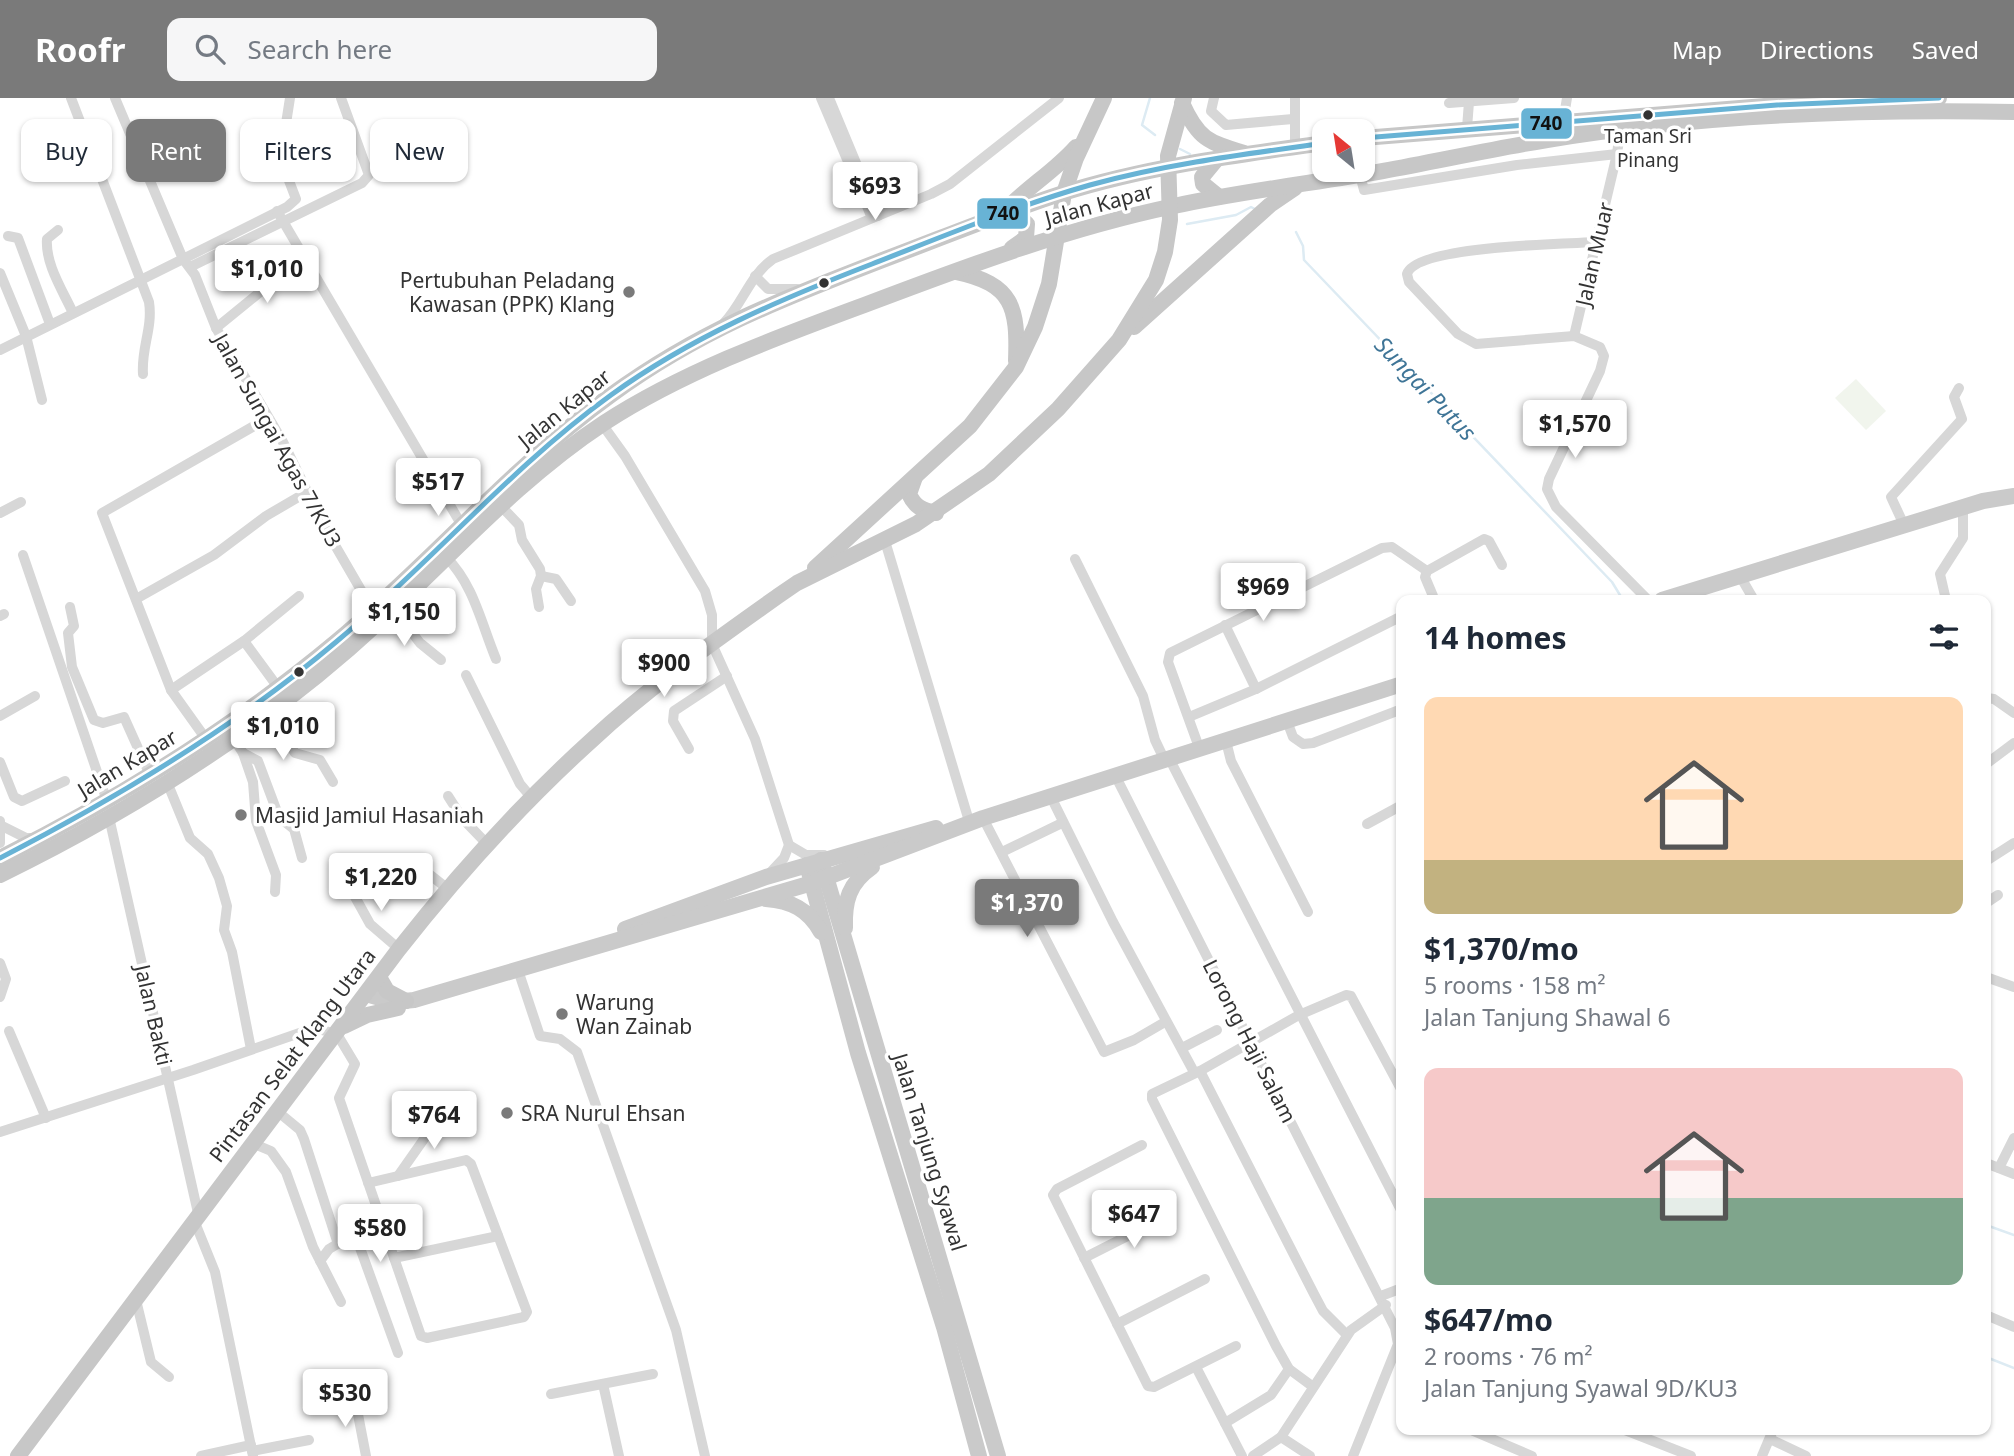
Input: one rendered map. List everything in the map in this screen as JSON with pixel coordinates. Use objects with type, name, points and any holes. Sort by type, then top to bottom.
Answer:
[{"type":"highway","name":"Pintasan Selat Klang Utara","points":[[18,1456],[399,949],[448,889],[531,797],[605,728],[712,644],[800,581],[970,426],[1016,367],[1035,327],[1049,284],[1063,193],[1084,139],[1104,98]]},
{"type":"highway","points":[[1376,137],[1777,105],[1939,98]]},
{"type":"highway","name":"Pintasan Selat Klang Utara","points":[[800,581],[885,541],[936,513],[989,474],[1058,410],[1119,340],[1156,280],[1165,252],[1170,207],[1168,168],[1172,138],[1183,100]]},
{"type":"highway","points":[[1183,100],[1192,124],[1206,139],[1250,155]]},
{"type":"highway","name":"Jalan Kapar","points":[[1376,172],[1548,140],[1619,131],[1849,114],[2014,112]]},
{"type":"highway","points":[[1000,215],[1016,198],[1057,168],[1084,139]]},
{"type":"highway","name":"Jalan Kapar","points":[[0,875],[108,809],[150,775],[206,738],[336,642],[461,524],[610,396],[722,325],[816,286],[1063,193],[1168,168],[1312,145]]},
{"type":"highway","points":[[1216,160],[1202,177],[1203,184],[1219,197]]},
{"type":"highway","name":"Jalan Kapar","points":[[0,858],[239,746],[269,714],[393,608],[500,505],[553,459],[602,424],[680,382],[788,333],[1058,236],[1170,207],[1318,182]]},
{"type":"highway","points":[[1119,340],[1270,205],[1300,185]]},
{"type":"highway","points":[[997,256],[1026,238],[1028,230],[1027,223],[1019,217],[1000,215]]},
{"type":"highway","points":[[955,272],[984,278],[1003,294],[1016,320],[1016,367]]},
{"type":"highway","points":[[915,477],[909,494],[913,502],[922,510],[936,513]]},
{"type":"highway","points":[[379,977],[387,991],[402,1005]]},
{"type":"highway","points":[[340,1030],[367,1015],[402,1005]]},
{"type":"main road","points":[[1681,595],[1963,507],[2014,496]]},
{"type":"main road","points":[[524,969],[766,877],[1051,797],[1396,686]]},
{"type":"main road","points":[[365,997],[402,1005],[819,881],[895,854],[976,819]]},
{"type":"main road","points":[[839,948],[847,895],[856,878],[895,854]]},
{"type":"main road","name":"Jalan Tanjung Syawal","points":[[814,862],[998,1456]]},
{"type":"main road","points":[[756,898],[790,902],[806,911],[839,948]]},
{"type":"main road","name":"Jalan Tanjung Syawal","points":[[839,948],[858,1053],[944,1327],[979,1456]]},
{"type":"street","points":[[71,98],[141,280],[151,316],[144,346],[143,374]]},
{"type":"street","name":"Jalan Sungai Agas 7/KU3","points":[[115,98],[216,328],[286,448],[307,492],[372,609]]},
{"type":"street","points":[[187,263],[296,200],[283,165],[282,149],[290,98]]},
{"type":"street","points":[[0,350],[141,280],[282,222],[362,183],[369,175],[341,98]]},
{"type":"street","points":[[821,98],[875,217]]},
{"type":"street","points":[[829,98],[867,198],[862,215],[852,226]]},
{"type":"street","points":[[722,325],[737,308],[755,276],[773,259],[950,184],[1059,98]]},
{"type":"street","points":[[1214,98],[1211,111],[1226,125],[1293,120]]},
{"type":"street","points":[[1295,98],[1295,147]]},
{"type":"street","points":[[1449,103],[1514,98]]},
{"type":"street","points":[[1563,122],[1567,98]]},
{"type":"street","points":[[1467,128],[1469,102]]},
{"type":"street","name":"Jalan Muar","points":[[1574,336],[1617,154],[1619,131]]},
{"type":"street","points":[[1362,182],[1364,190],[1517,165],[1617,154]]},
{"type":"street","points":[[867,198],[896,209]]},
{"type":"street","points":[[277,211],[306,265],[461,524]]},
{"type":"street","points":[[58,230],[47,239],[47,247],[52,269],[74,313]]},
{"type":"street","points":[[8,236],[18,238],[50,324]]},
{"type":"street","points":[[1597,242],[1454,253],[1413,265],[1407,274],[1409,282],[1458,334],[1476,344],[1574,336],[1600,347],[1604,356],[1600,370],[1549,479],[1547,489],[1556,507],[1643,595]]},
{"type":"street","points":[[216,328],[265,288],[306,265]]},
{"type":"street","points":[[0,273],[26,336],[42,400]]},
{"type":"street","points":[[755,276],[760,284],[775,291],[816,286]]},
{"type":"street","points":[[1904,525],[1891,497],[1962,419],[1954,397],[1959,388]]},
{"type":"street","points":[[206,738],[171,690],[102,513],[268,418]]},
{"type":"street","points":[[602,424],[625,456],[700,582],[712,615],[712,644],[755,739],[789,845],[797,851],[814,856],[855,850]]},
{"type":"street","points":[[136,599],[214,555],[266,516],[307,492]]},
{"type":"street","points":[[0,513],[21,502]]},
{"type":"street","points":[[500,505],[519,525],[522,540],[541,576],[536,589],[539,607]]},
{"type":"street","points":[[1945,595],[1940,574],[1963,538],[1963,507]]},
{"type":"street","points":[[1433,595],[1425,577],[1427,570],[1484,539],[1489,541],[1502,565]]},
{"type":"street","points":[[885,541],[976,819],[1002,852],[1101,1048],[1109,1053],[1165,1022]]},
{"type":"street","points":[[1200,750],[1167,657],[1225,625],[1382,548],[1392,547],[1427,570]]},
{"type":"street","name":"Jalan Bakti","points":[[23,555],[108,809],[169,1077],[196,1216],[215,1272],[252,1451]]},
{"type":"street","points":[[446,557],[460,571],[473,596],[496,659]]},
{"type":"street","points":[[1075,559],[1143,696],[1155,740],[1168,760],[1396,1201]]},
{"type":"street","points":[[541,576],[556,579],[571,601]]},
{"type":"street","points":[[1740,576],[1752,595]]},
{"type":"street","points":[[171,690],[244,641],[299,596]]},
{"type":"street","points":[[70,607],[74,626],[68,633],[72,667],[94,720],[98,724],[124,717],[150,775]]},
{"type":"street","points":[[393,608],[420,643],[441,660]]},
{"type":"street","points":[[1189,717],[1256,689],[1396,618]]},
{"type":"street","points":[[1225,625],[1256,689]]},
{"type":"street","points":[[244,641],[277,686]]},
{"type":"street","points":[[466,675],[520,784],[531,797]]},
{"type":"street","points":[[689,749],[673,721],[674,711],[727,676]]},
{"type":"street","points":[[0,716],[35,696]]},
{"type":"street","points":[[1991,699],[2014,713]]},
{"type":"street","points":[[1287,721],[1293,737],[1303,744],[1313,743],[1396,711]]},
{"type":"street","points":[[269,714],[295,753],[320,760],[332,782]]},
{"type":"street","points":[[1226,741],[1231,761],[1308,912]]},
{"type":"street","points":[[1991,760],[2014,743]]},
{"type":"street","points":[[239,746],[258,761],[279,817],[294,829],[302,859]]},
{"type":"street","points":[[239,746],[253,782],[256,821],[276,875],[275,892]]},
{"type":"street","points":[[0,762],[14,797],[22,801],[65,781]]},
{"type":"street","name":"Lorong Haji Salam","points":[[1116,777],[1383,1301],[1396,1338]]},
{"type":"street","points":[[167,782],[190,838],[208,854],[219,877],[226,906],[224,930],[237,972],[251,1049]]},
{"type":"street","points":[[447,796],[462,818],[487,845]]},
{"type":"street","points":[[1051,797],[1165,1022],[1197,1072],[1314,1294],[1324,1311],[1347,1335]]},
{"type":"street","points":[[1367,824],[1396,808]]},
{"type":"street","points":[[0,843],[1,823],[26,838],[40,838]]},
{"type":"street","points":[[1002,852],[1062,823]]},
{"type":"street","points":[[1991,857],[2014,843]]},
{"type":"street","points":[[766,877],[784,858],[789,845]]},
{"type":"street","points":[[407,865],[420,867],[448,889]]},
{"type":"street","points":[[349,886],[370,924],[399,949]]},
{"type":"street","points":[[1991,900],[1998,895]]},
{"type":"street","points":[[0,963],[6,979],[0,997]]},
{"type":"street","points":[[524,969],[540,1036],[560,1039],[577,1052],[676,1330],[705,1456]]},
{"type":"street","points":[[1991,979],[2014,987]]},
{"type":"street","points":[[1312,1386],[1289,1369],[1152,1099],[1155,1092],[1197,1072],[1299,1015],[1341,996],[1350,996],[1396,1080]]},
{"type":"street","points":[[0,1131],[314,1028],[340,1030],[355,1064],[339,1098],[368,1183],[421,1336],[427,1338],[524,1317],[527,1312],[471,1164],[466,1160],[368,1183]]},
{"type":"street","points":[[1182,1048],[1217,1030]]},
{"type":"street","points":[[9,1031],[46,1118]]},
{"type":"street","points":[[398,1176],[445,1109]]},
{"type":"street","points":[[277,1111],[300,1130],[338,1244]]},
{"type":"street","points":[[1999,1168],[2014,1138]]},
{"type":"street","points":[[252,1143],[271,1151],[286,1172],[320,1261],[341,1302]]},
{"type":"street","points":[[1143,1146],[1054,1191],[1084,1258],[1151,1388],[1236,1346]]},
{"type":"street","points":[[1991,1165],[2014,1174]]},
{"type":"street","points":[[1084,1258],[1171,1214]]},
{"type":"street","points":[[394,1258],[498,1236]]},
{"type":"street","points":[[320,1261],[329,1249],[344,1240],[359,1245],[398,1353]]},
{"type":"street","points":[[1117,1324],[1205,1279]]},
{"type":"street","points":[[1253,1456],[1281,1437],[1347,1335],[1396,1292]]},
{"type":"street","points":[[136,1300],[151,1362],[169,1377]]},
{"type":"street","points":[[1991,1317],[2014,1327]]},
{"type":"street","name":"Lorong Haji Salam","points":[[1353,1456],[1396,1349]]},
{"type":"street","points":[[1196,1367],[1242,1456]]},
{"type":"street","points":[[1225,1423],[1271,1395],[1289,1369]]},
{"type":"street","points":[[551,1394],[653,1374]]},
{"type":"street","points":[[604,1384],[619,1456]]},
{"type":"street","points":[[321,1407],[352,1401],[356,1404],[366,1456]]},
{"type":"street","points":[[1483,1435],[1532,1456]]},
{"type":"street","points":[[1638,1435],[1690,1456]]},
{"type":"street","points":[[1762,1456],[1771,1435]]},
{"type":"street","points":[[1773,1435],[1806,1456]]},
{"type":"street","points":[[1281,1437],[1310,1456]]},
{"type":"street","points":[[201,1456],[252,1451],[309,1440]]},
{"type":"shaded area","points":[[1856,379],[1886,411],[1866,430],[1835,398]]},
{"type":"waterway","points":[[1150,98],[1142,125],[1155,135]]},
{"type":"waterway","points":[[1180,149],[1190,154]]},
{"type":"waterway","points":[[1187,224],[1236,215],[1251,207],[1257,210]]},
{"type":"waterway","name":"Sungai Putus","points":[[1296,232],[1303,246],[1304,260],[1612,582],[1620,595]]},
{"type":"waterway","name":"Sungai Putus","points":[[1991,1227],[2014,1235]]},
{"type":"waterway","points":[[1991,1359],[2014,1368]]},
{"type":"transit line","name":"740","points":[[1376,137],[1777,105],[1939,98]]},
{"type":"transit line","name":"740","points":[[0,858],[132,786],[257,703],[371,612],[505,484],[574,423],[641,374],[705,337],[838,277],[1062,193],[1177,165],[1312,145]]},
{"type":"place","name":"Taman Sri Pinang","points":[[1648,115]]},
{"type":"place","name":"Pertubuhan Peladang Kawasan (PPK) Klang","points":[[629,292]]},
{"type":"place","name":"Masjid Jamiul Hasaniah","points":[[241,815]]},
{"type":"place","name":"Warung Wan Zainab","points":[[562,1014]]},
{"type":"place","name":"SRA Nurul Ehsan","points":[[507,1113]]}]
